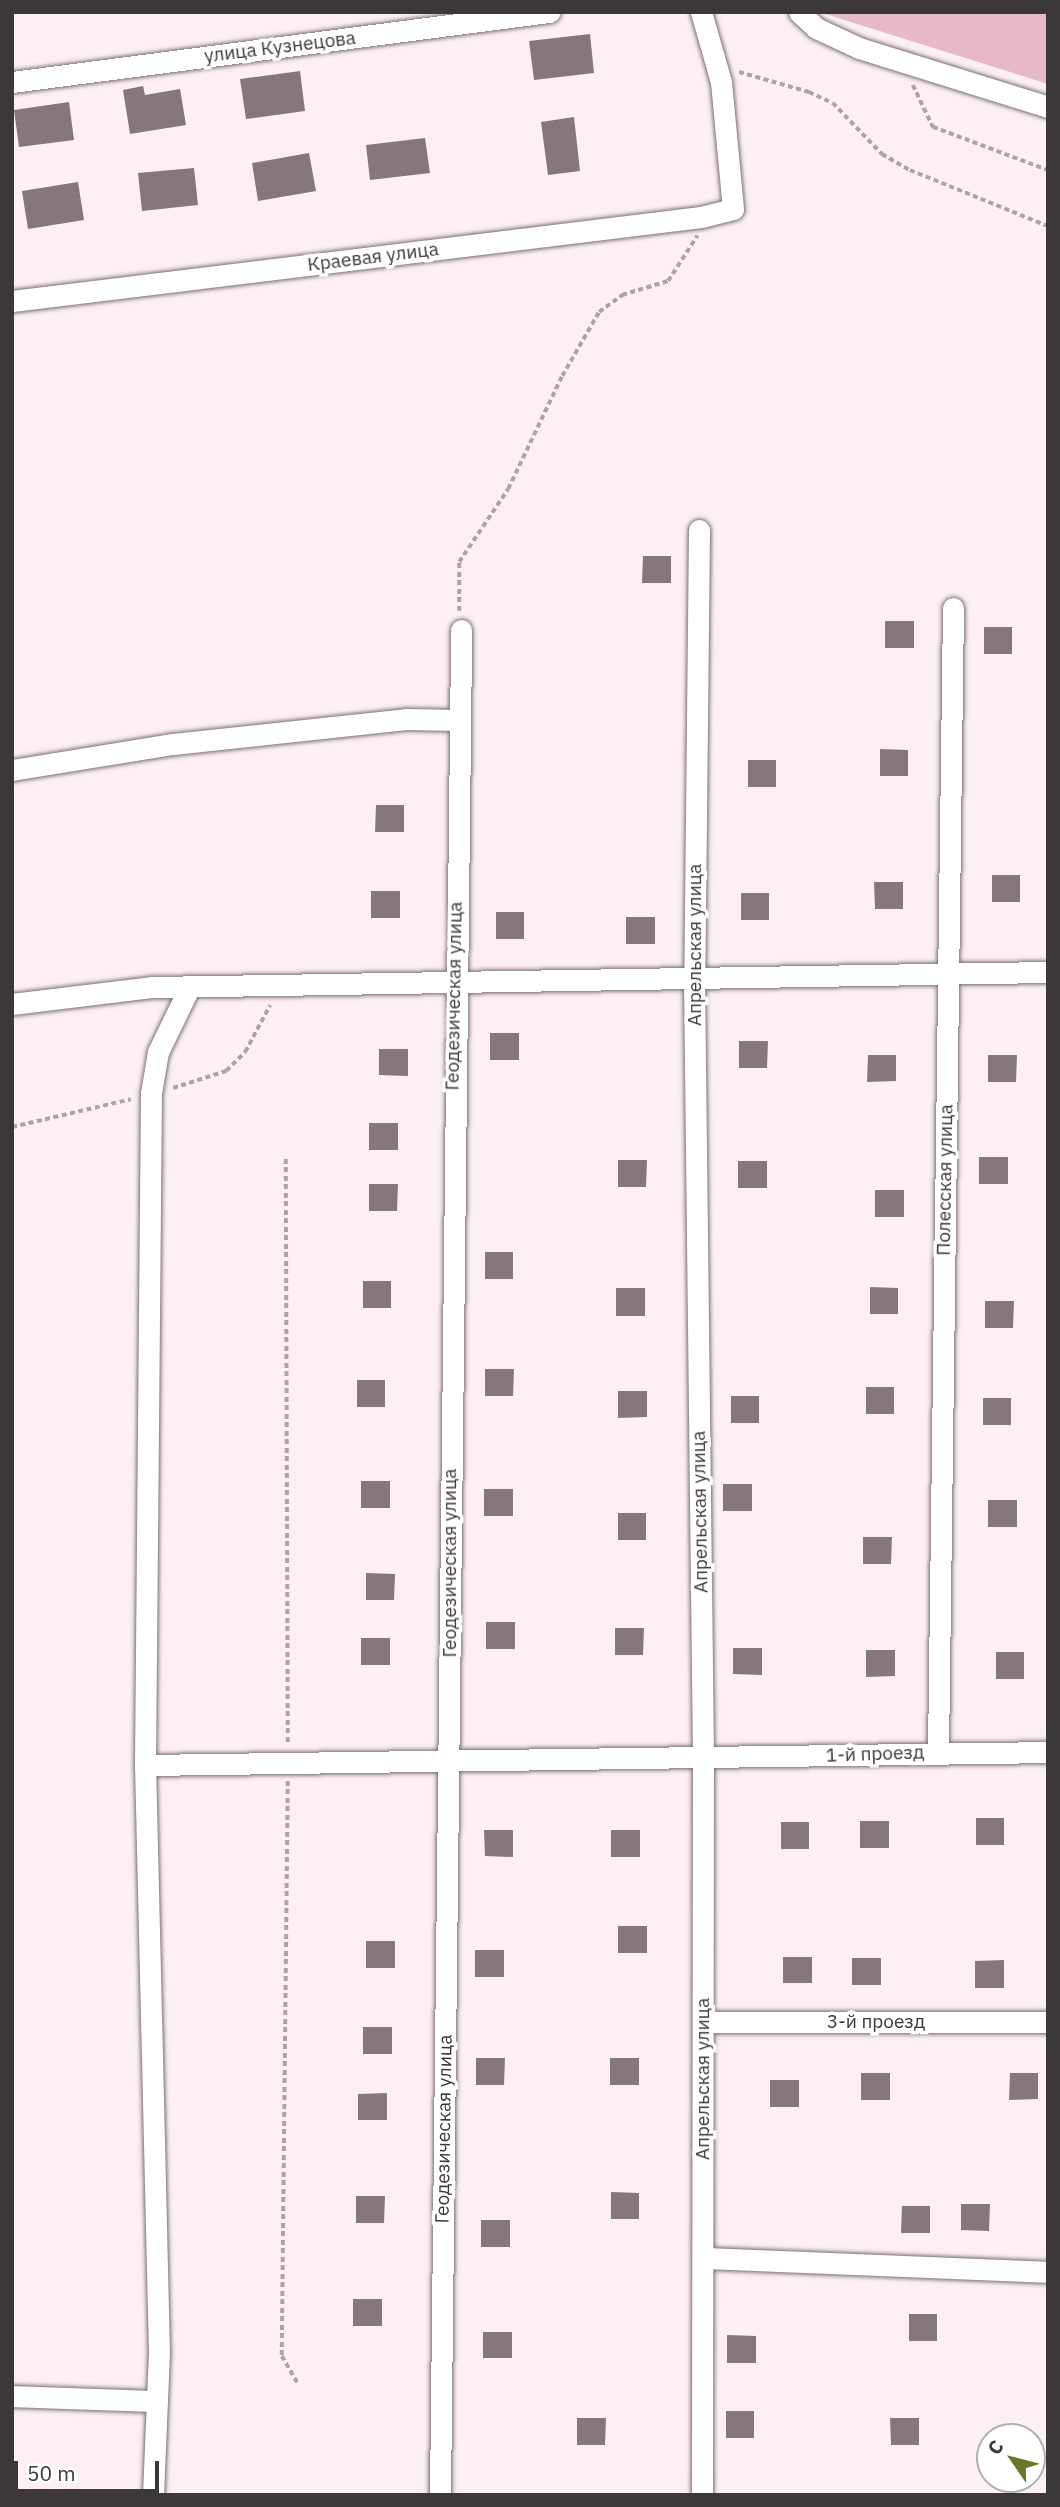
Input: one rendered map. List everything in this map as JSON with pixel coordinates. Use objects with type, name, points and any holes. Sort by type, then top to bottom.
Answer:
[{"type":"street","name":"улица Кузнецова","points":[[12,82],[549,12]]},
{"type":"street","points":[[701,12],[716,65]]},
{"type":"street","points":[[799,12],[816,28],[902,62],[1048,107]]},
{"type":"street","name":"Краевая улица","points":[[12,301],[701,217],[733,209],[716,65]]},
{"type":"street","name":"Апрельская улица","points":[[699,530],[694,976],[703,1760],[702,2495]]},
{"type":"street","name":"Полесская улица","points":[[938,1752],[953,608]]},
{"type":"street","name":"Геодезическая улица","points":[[440,2495],[454,979],[461,630]]},
{"type":"street","points":[[12,770],[173,744],[406,719],[459,720]]},
{"type":"street","points":[[12,1004],[190,986],[454,979],[1048,972]]},
{"type":"street","points":[[153,2495],[157,2401],[153,1962],[145,1765],[151,1093],[158,1052],[190,986]]},
{"type":"street","name":"1-й проезд","points":[[145,1765],[703,1760],[938,1752],[1048,1752]]},
{"type":"street","name":"3-й проезд","points":[[704,2022],[1048,2022]]},
{"type":"street","points":[[703,2258],[1048,2272]]},
{"type":"street","points":[[12,2396],[157,2401]]},
{"type":"path","points":[[902,62],[933,127],[1048,170]]},
{"type":"path","points":[[716,65],[809,92],[833,103],[882,155],[910,170],[1048,226]]},
{"type":"path","points":[[461,630],[459,562],[508,489],[562,376],[599,312],[622,295],[668,281],[695,245],[701,217]]},
{"type":"shaded area","points":[[819,12],[1048,12],[1048,84]]},
{"type":"building","points":[[590,34],[594,73],[534,80],[529,41]]},
{"type":"building","points":[[300,71],[305,111],[246,119],[240,79]]},
{"type":"building","points":[[143,86],[145,95],[180,89],[186,125],[130,134],[123,90]]},
{"type":"building","points":[[69,102],[74,140],[19,147],[14,110]]},
{"type":"building","points":[[574,117],[580,171],[548,175],[541,122]]},
{"type":"building","points":[[425,138],[430,173],[370,180],[366,145]]},
{"type":"building","points":[[309,153],[316,191],[258,201],[252,163]]},
{"type":"building","points":[[194,168],[198,205],[142,211],[138,173]]},
{"type":"building","points":[[78,182],[84,220],[28,229],[22,191]]},
{"type":"building","points":[[643,556],[671,556],[671,583],[642,583]]},
{"type":"building","points":[[885,621],[914,621],[914,648],[885,648]]},
{"type":"building","points":[[984,627],[1012,627],[1012,654],[984,654]]},
{"type":"building","points":[[880,749],[908,750],[908,776],[880,776]]},
{"type":"building","points":[[748,760],[776,760],[776,787],[748,787]]},
{"type":"building","points":[[376,805],[404,805],[404,832],[375,832]]},
{"type":"building","points":[[992,875],[1020,875],[1020,902],[992,902]]},
{"type":"building","points":[[874,882],[903,882],[903,909],[875,909]]},
{"type":"building","points":[[371,891],[400,891],[400,918],[371,918]]},
{"type":"building","points":[[741,893],[769,893],[769,920],[741,920]]},
{"type":"building","points":[[496,912],[524,912],[524,939],[496,939]]},
{"type":"building","points":[[626,917],[655,917],[655,944],[626,944]]},
{"type":"building","points":[[490,1033],[519,1033],[519,1060],[490,1060]]},
{"type":"building","points":[[739,1041],[768,1041],[767,1068],[739,1068]]},
{"type":"building","points":[[379,1049],[408,1049],[408,1076],[379,1075]]},
{"type":"building","points":[[868,1055],[896,1055],[896,1081],[867,1082]]},
{"type":"building","points":[[988,1055],[1017,1055],[1016,1082],[988,1082]]},
{"type":"building","points":[[369,1123],[398,1123],[398,1150],[369,1150]]},
{"type":"building","points":[[979,1157],[1008,1157],[1008,1184],[979,1184]]},
{"type":"building","points":[[618,1160],[647,1160],[646,1187],[618,1187]]},
{"type":"building","points":[[738,1161],[767,1161],[767,1188],[738,1188]]},
{"type":"building","points":[[369,1184],[398,1184],[397,1211],[369,1211]]},
{"type":"building","points":[[875,1190],[904,1190],[904,1217],[875,1217]]},
{"type":"building","points":[[485,1252],[513,1252],[513,1279],[485,1279]]},
{"type":"building","points":[[363,1281],[391,1281],[391,1308],[363,1308]]},
{"type":"building","points":[[870,1287],[898,1288],[898,1314],[870,1314]]},
{"type":"building","points":[[616,1288],[645,1288],[645,1316],[616,1316]]},
{"type":"building","points":[[985,1301],[1014,1301],[1013,1328],[985,1328]]},
{"type":"building","points":[[485,1369],[514,1369],[513,1396],[485,1396]]},
{"type":"building","points":[[357,1380],[385,1380],[385,1407],[357,1407]]},
{"type":"building","points":[[866,1387],[894,1387],[894,1414],[866,1414]]},
{"type":"building","points":[[618,1391],[647,1391],[647,1417],[618,1418]]},
{"type":"building","points":[[731,1396],[759,1396],[759,1423],[731,1423]]},
{"type":"building","points":[[983,1398],[1011,1398],[1011,1425],[983,1425]]},
{"type":"building","points":[[361,1481],[390,1481],[390,1508],[361,1508]]},
{"type":"building","points":[[723,1484],[752,1484],[752,1511],[723,1511]]},
{"type":"building","points":[[484,1489],[513,1489],[513,1516],[484,1516]]},
{"type":"building","points":[[988,1500],[1017,1500],[1017,1527],[988,1527]]},
{"type":"building","points":[[618,1513],[646,1513],[646,1540],[618,1540]]},
{"type":"building","points":[[863,1537],[892,1537],[891,1564],[863,1564]]},
{"type":"building","points":[[366,1573],[395,1574],[394,1600],[366,1600]]},
{"type":"building","points":[[486,1622],[515,1622],[515,1649],[486,1649]]},
{"type":"building","points":[[615,1628],[644,1628],[643,1655],[615,1655]]},
{"type":"building","points":[[361,1638],[390,1638],[390,1665],[361,1665]]},
{"type":"building","points":[[733,1648],[762,1648],[762,1675],[733,1674]]},
{"type":"building","points":[[866,1650],[895,1650],[895,1676],[866,1677]]},
{"type":"building","points":[[996,1652],[1024,1652],[1024,1679],[996,1679]]},
{"type":"building","points":[[976,1818],[1004,1818],[1004,1845],[976,1845]]},
{"type":"building","points":[[860,1821],[889,1821],[889,1848],[860,1848]]},
{"type":"building","points":[[781,1822],[809,1822],[809,1849],[781,1849]]},
{"type":"building","points":[[484,1830],[513,1830],[513,1857],[485,1856]]},
{"type":"building","points":[[611,1830],[640,1830],[640,1857],[611,1857]]},
{"type":"building","points":[[618,1926],[647,1926],[647,1953],[618,1953]]},
{"type":"building","points":[[366,1941],[395,1941],[395,1968],[366,1968]]},
{"type":"building","points":[[475,1950],[504,1950],[504,1977],[475,1977]]},
{"type":"building","points":[[783,1957],[812,1957],[812,1983],[783,1983]]},
{"type":"building","points":[[852,1958],[881,1958],[881,1985],[852,1985]]},
{"type":"building","points":[[1004,1960],[1004,1988],[975,1988],[975,1961]]},
{"type":"building","points":[[363,2027],[392,2027],[392,2054],[363,2054]]},
{"type":"building","points":[[476,2058],[505,2058],[504,2085],[476,2085]]},
{"type":"building","points":[[610,2058],[639,2058],[639,2085],[610,2085]]},
{"type":"building","points":[[861,2073],[890,2073],[890,2100],[861,2100]]},
{"type":"building","points":[[1010,2073],[1038,2073],[1038,2099],[1009,2100]]},
{"type":"building","points":[[770,2080],[799,2080],[799,2107],[770,2107]]},
{"type":"building","points":[[387,2093],[387,2120],[358,2120],[358,2094]]},
{"type":"building","points":[[611,2192],[639,2193],[639,2219],[611,2219]]},
{"type":"building","points":[[356,2196],[385,2196],[384,2223],[356,2223]]},
{"type":"building","points":[[961,2204],[990,2204],[989,2231],[961,2230]]},
{"type":"building","points":[[902,2206],[930,2206],[930,2233],[901,2233]]},
{"type":"building","points":[[481,2220],[510,2220],[510,2247],[481,2247]]},
{"type":"building","points":[[353,2299],[382,2299],[382,2326],[353,2326]]},
{"type":"building","points":[[909,2314],[937,2314],[937,2341],[909,2341]]},
{"type":"building","points":[[483,2332],[512,2332],[512,2358],[483,2358]]},
{"type":"building","points":[[727,2335],[756,2336],[756,2363],[727,2363]]},
{"type":"building","points":[[726,2411],[754,2411],[754,2438],[726,2438]]},
{"type":"building","points":[[577,2418],[606,2418],[605,2445],[577,2445]]},
{"type":"building","points":[[890,2418],[919,2418],[919,2445],[891,2445]]}]
